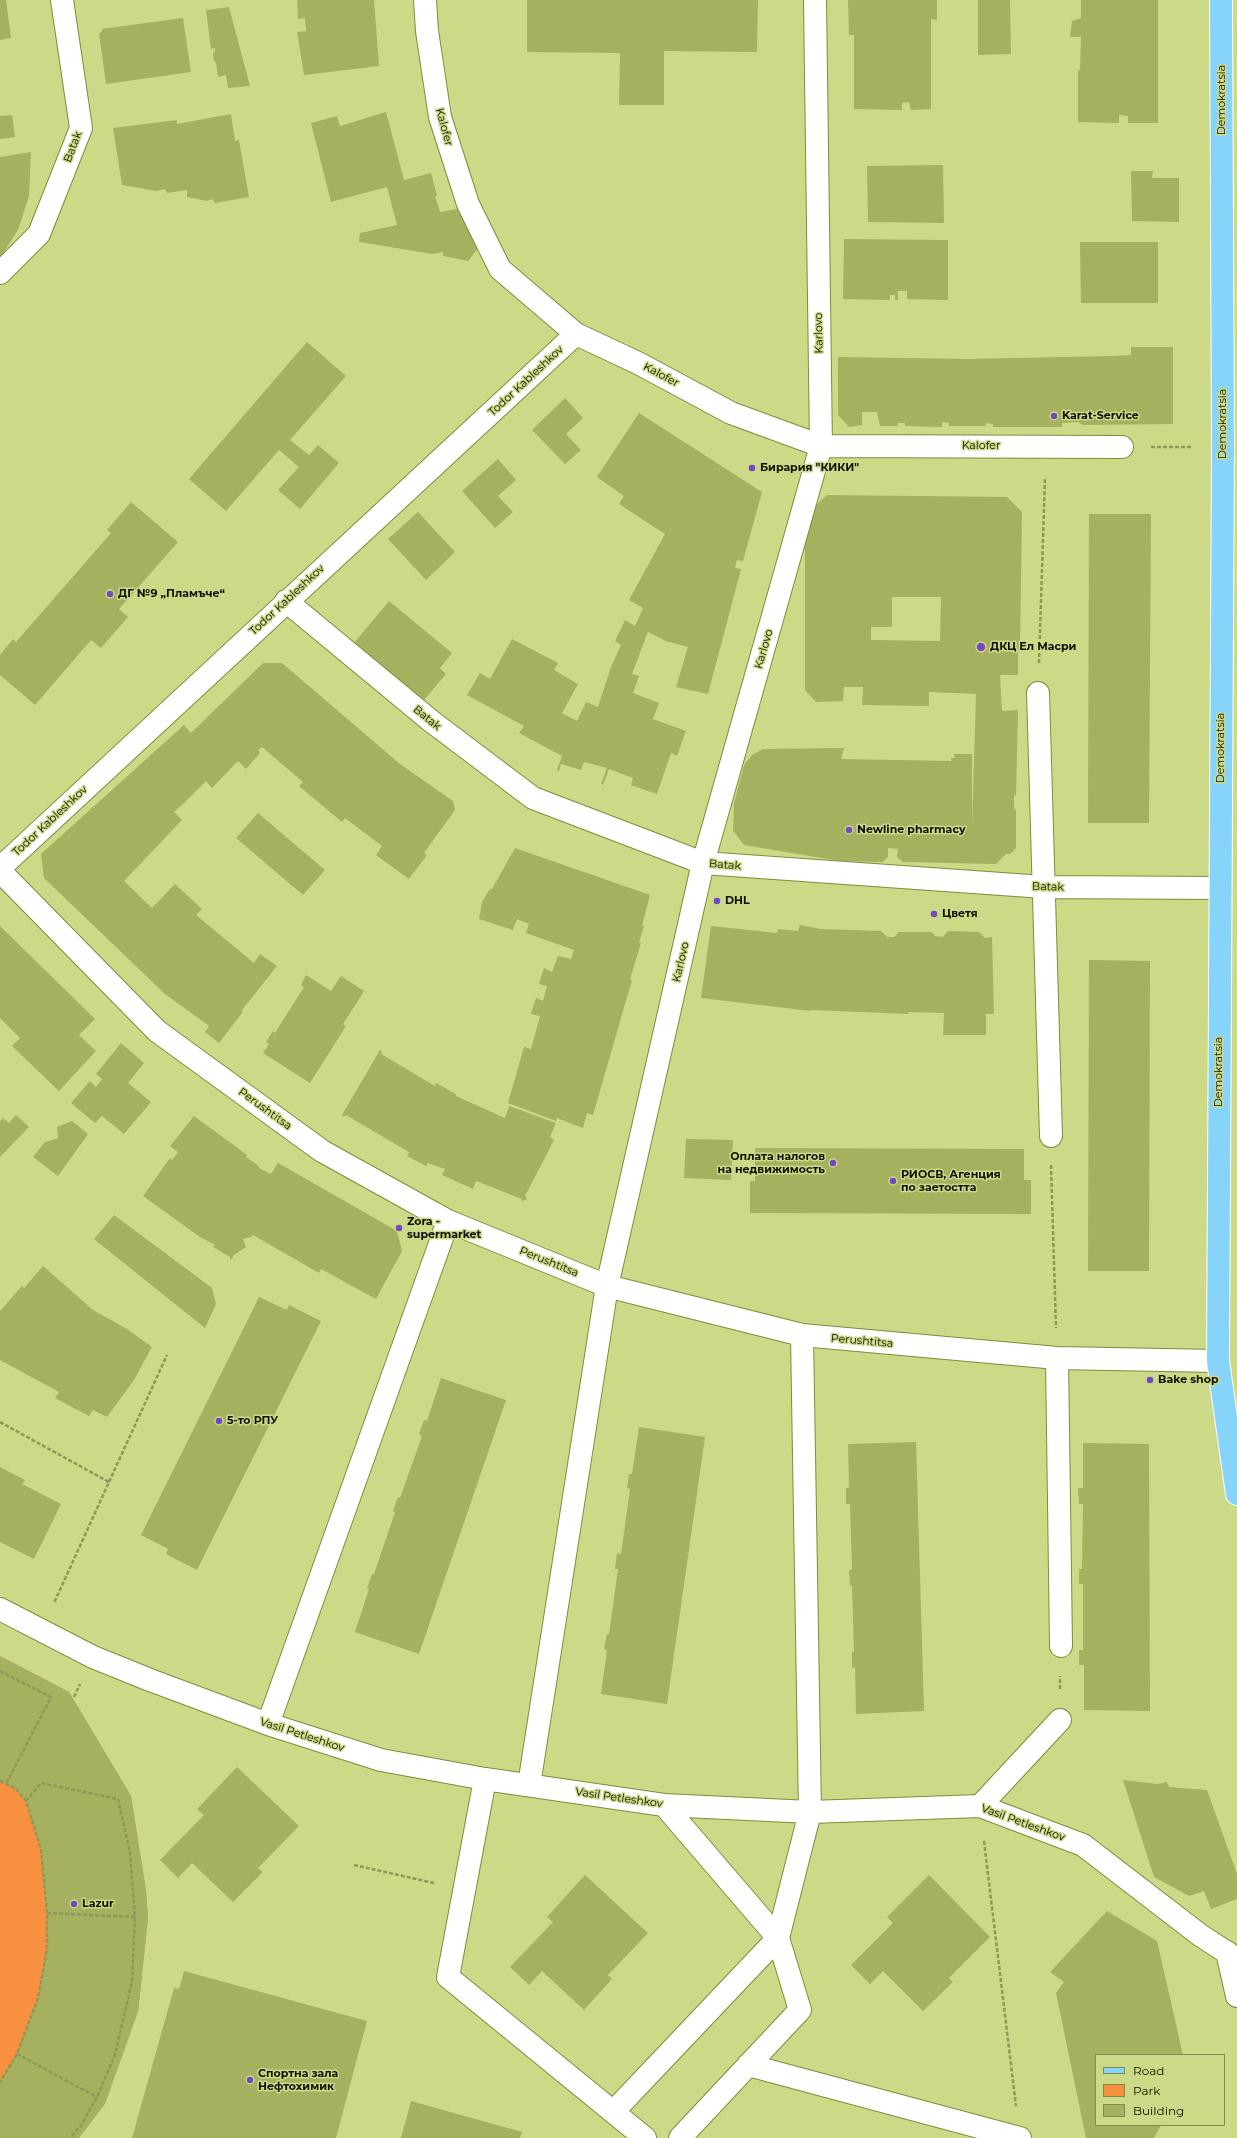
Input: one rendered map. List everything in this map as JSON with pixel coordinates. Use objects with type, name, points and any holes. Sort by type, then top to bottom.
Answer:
[{"type":"main road","name":"Demokratsia","points":[[1221,0],[1223,446],[1219,888],[1218,1361],[1237,1494]]},
{"type":"street","name":"Batak","points":[[0,273],[39,234],[81,128],[62,0]]},
{"type":"street","name":"Kalofer","points":[[425,0],[427,31],[440,117],[468,204],[500,269],[576,334],[638,363],[731,413],[821,446],[1046,446],[1122,448]]},
{"type":"street","name":"Karlovo","points":[[529,1784],[607,1286],[704,863],[821,446],[815,0]]},
{"type":"street","name":"Todor Kableshkov","points":[[0,868],[286,601],[576,334]]},
{"type":"street","name":"Batak","points":[[286,601],[430,721],[533,798],[704,863],[1044,887],[1219,888]]},
{"type":"street","points":[[1038,693],[1051,1136]]},
{"type":"street","name":"Perushtitsa","points":[[0,871],[157,1031],[322,1151],[448,1221],[607,1286],[802,1335],[1057,1358],[1218,1361]]},
{"type":"street","points":[[268,1724],[448,1221]]},
{"type":"street","points":[[612,2112],[778,1938],[810,1812],[802,1335]]},
{"type":"street","points":[[1057,1358],[1061,1646]]},
{"type":"street","name":"Vasil Petleshkov","points":[[0,1609],[100,1660],[268,1724],[381,1760],[485,1779],[529,1784],[664,1805],[810,1812],[980,1806],[1082,1845],[1200,1935],[1234,1953]]},
{"type":"street","points":[[980,1806],[1060,1720]]},
{"type":"street","points":[[485,1779],[448,1977],[645,2138]]},
{"type":"street","points":[[664,1805],[778,1938],[800,2010],[680,2138]]},
{"type":"street","points":[[1234,1953],[1237,1996]]},
{"type":"street","points":[[748,2065],[1020,2138]]},
{"type":"path","points":[[1038,693],[1046,446]]},
{"type":"path","points":[[1122,448],[1223,446]]},
{"type":"path","points":[[1051,1136],[1057,1358]]},
{"type":"path","points":[[42,1631],[167,1355]]},
{"type":"path","points":[[0,1422],[109,1482]]},
{"type":"path","points":[[1060,1720],[1061,1646]]},
{"type":"path","points":[[0,1671],[51,1697],[6,1784]]},
{"type":"path","points":[[0,1781],[15,1788],[26,1802],[41,1849],[47,1913],[47,1949],[38,1998],[17,2054],[0,2082]]},
{"type":"path","points":[[26,1802],[41,1783],[118,1799],[130,1852],[135,1917],[132,1981],[115,2055],[97,2097],[82,2124],[70,2138]]},
{"type":"path","points":[[980,1806],[1018,2114]]},
{"type":"path","points":[[354,1865],[464,1890]]},
{"type":"path","points":[[47,1913],[135,1917]]},
{"type":"path","points":[[17,2054],[97,2097]]},
{"type":"green space","name":"Lazur","points":[[0,1656],[69,1692],[131,1796],[146,1890],[148,1918],[138,2012],[0,2138]]},
{"type":"building","points":[[0,0],[6,0],[11,38],[0,40]]},
{"type":"building","points":[[297,0],[374,0],[379,66],[304,75],[297,32],[306,31],[305,18],[298,19]]},
{"type":"building","points":[[527,0],[758,0],[757,52],[664,51],[664,105],[619,105],[620,53],[527,52]]},
{"type":"building","points":[[848,0],[937,0],[937,20],[931,19],[931,109],[911,110],[909,102],[902,103],[902,110],[854,109],[854,35],[849,35]]},
{"type":"building","points":[[978,0],[1010,0],[1011,54],[978,55]]},
{"type":"building","points":[[1081,0],[1158,0],[1158,123],[1128,123],[1128,116],[1119,115],[1119,123],[1078,122],[1078,70],[1080,70],[1081,37],[1070,37],[1072,21],[1081,18]]},
{"type":"building","points":[[229,7],[250,86],[228,88],[226,75],[218,77],[216,62],[214,62],[213,53],[215,52],[215,48],[211,49],[206,10]]},
{"type":"building","points":[[183,18],[191,72],[106,84],[99,33],[102,32],[102,29]]},
{"type":"building","points":[[386,112],[404,180],[431,173],[437,196],[435,196],[440,212],[457,209],[478,237],[480,246],[468,261],[443,256],[443,252],[433,254],[359,242],[360,233],[397,225],[387,187],[331,202],[311,123],[337,116],[340,126]]},
{"type":"building","points":[[231,114],[235,141],[239,140],[249,197],[215,203],[212,199],[207,201],[187,197],[187,190],[167,193],[165,189],[156,191],[122,185],[113,128],[177,120],[177,124]]},
{"type":"building","points":[[12,115],[15,137],[0,139],[0,116]]},
{"type":"building","points":[[31,152],[29,196],[18,230],[0,258],[0,157]]},
{"type":"building","points":[[943,165],[944,223],[868,222],[867,166]]},
{"type":"building","points":[[1131,171],[1153,171],[1152,178],[1179,178],[1179,222],[1132,221]]},
{"type":"building","points":[[844,239],[948,240],[948,300],[907,299],[907,291],[898,291],[898,300],[895,300],[895,295],[890,295],[890,300],[843,299]]},
{"type":"building","points":[[1080,242],[1158,242],[1158,303],[1081,303]]},
{"type":"building","points":[[307,342],[346,376],[290,440],[309,455],[318,445],[339,463],[300,509],[278,490],[299,467],[279,450],[226,511],[189,479]]},
{"type":"building","points":[[1131,347],[1173,347],[1173,424],[1083,425],[1078,422],[1062,423],[1062,427],[993,427],[993,424],[986,423],[986,426],[949,426],[949,423],[942,422],[942,427],[905,426],[905,423],[898,423],[898,426],[880,426],[877,412],[862,412],[862,425],[849,427],[838,415],[838,357],[968,359],[1112,356],[1131,355]]},
{"type":"building","points":[[565,398],[583,418],[566,434],[581,450],[565,464],[532,430]]},
{"type":"building","points":[[639,413],[762,492],[743,561],[737,560],[735,568],[741,569],[708,694],[676,687],[688,647],[666,641],[648,632],[632,674],[639,676],[633,693],[659,703],[653,719],[686,731],[677,756],[671,753],[657,794],[631,785],[633,778],[609,769],[603,785],[601,784],[607,768],[584,762],[581,770],[561,764],[559,771],[557,770],[562,756],[519,733],[524,726],[467,695],[480,673],[490,679],[512,639],[558,663],[554,670],[578,684],[562,713],[577,721],[586,702],[598,707],[611,667],[621,645],[615,641],[625,620],[635,626],[643,608],[629,600],[665,534],[619,504],[624,496],[597,477]]},
{"type":"building","points":[[498,459],[516,480],[498,496],[513,512],[495,528],[462,491]]},
{"type":"building","points":[[827,495],[1007,497],[1022,512],[1020,650],[1018,650],[1018,675],[1000,675],[1002,711],[1018,710],[1016,796],[1014,795],[1014,809],[1016,810],[1016,848],[1010,854],[1006,854],[996,864],[903,862],[897,857],[898,849],[888,848],[888,857],[882,862],[840,861],[744,845],[733,831],[734,803],[744,765],[752,755],[763,749],[844,748],[841,759],[951,761],[951,758],[955,758],[954,754],[972,754],[972,827],[976,694],[929,692],[929,706],[862,705],[863,687],[844,687],[843,701],[816,702],[805,690],[805,542],[814,507]],"holes":[[[892,597],[941,597],[940,641],[871,640],[871,627],[892,627]]]},
{"type":"building","points":[[131,502],[178,542],[119,609],[128,617],[101,648],[91,640],[35,705],[0,675],[0,655],[13,639],[16,642],[111,533],[107,530]]},
{"type":"building","points":[[418,512],[455,552],[426,580],[388,539]]},
{"type":"building","points":[[1089,514],[1151,514],[1149,823],[1088,823]]},
{"type":"building","points":[[389,601],[452,653],[440,668],[446,674],[424,700],[354,643]]},
{"type":"building","points":[[263,663],[282,663],[400,764],[453,801],[455,810],[424,853],[427,855],[409,879],[376,855],[382,846],[345,818],[342,822],[299,786],[303,782],[262,747],[258,750],[260,753],[246,769],[238,761],[212,788],[206,781],[174,812],[182,820],[124,881],[152,908],[175,884],[202,909],[196,915],[254,963],[260,954],[277,966],[242,1010],[242,1013],[219,1043],[205,1032],[209,1026],[165,994],[44,878],[41,854],[184,725],[191,733]]},
{"type":"building","points":[[258,813],[325,870],[303,895],[236,838]]},
{"type":"building","points":[[515,848],[650,895],[642,926],[644,926],[639,943],[641,943],[630,979],[632,980],[593,1115],[587,1113],[583,1128],[557,1118],[556,1121],[508,1103],[524,1047],[531,1049],[540,1016],[531,1014],[536,998],[543,1001],[547,986],[539,984],[544,968],[552,972],[558,956],[571,959],[574,950],[526,933],[529,924],[517,919],[513,930],[479,919],[482,902],[490,889],[492,889]]},
{"type":"building","points":[[800,925],[821,929],[881,931],[887,937],[894,937],[899,932],[932,932],[935,936],[943,937],[948,931],[979,932],[985,938],[992,937],[994,1014],[986,1014],[986,1035],[943,1035],[944,1013],[908,1012],[909,1014],[811,1011],[701,998],[711,926],[777,933],[778,929],[798,931]]},
{"type":"building","points":[[0,926],[95,1019],[79,1035],[96,1051],[59,1091],[12,1046],[20,1038],[0,1018]]},
{"type":"building","points":[[1089,960],[1150,961],[1149,1271],[1088,1271]]},
{"type":"building","points":[[306,975],[331,991],[341,976],[364,991],[343,1024],[346,1026],[310,1083],[263,1053],[269,1044],[266,1042],[273,1031],[275,1033],[304,987],[301,985]]},
{"type":"building","points":[[121,1043],[144,1063],[128,1083],[151,1102],[124,1134],[102,1116],[95,1123],[71,1103],[90,1081],[96,1087],[102,1079],[96,1074]]},
{"type":"building","points":[[380,1050],[382,1051],[381,1054],[435,1086],[436,1083],[456,1094],[456,1096],[505,1118],[509,1106],[556,1123],[550,1137],[554,1140],[525,1196],[527,1198],[526,1200],[521,1201],[522,1199],[476,1181],[473,1189],[442,1175],[445,1169],[428,1163],[426,1166],[407,1156],[409,1152],[346,1115],[344,1117],[342,1115]]},
{"type":"building","points":[[16,1115],[29,1127],[0,1157],[0,1121],[3,1118],[9,1123]]},
{"type":"building","points":[[194,1116],[247,1155],[246,1157],[259,1166],[259,1168],[271,1174],[278,1163],[397,1231],[402,1251],[376,1299],[321,1269],[319,1273],[253,1235],[243,1239],[246,1247],[234,1255],[230,1261],[230,1257],[213,1247],[215,1245],[200,1237],[143,1196],[170,1158],[172,1160],[178,1152],[170,1146]]},
{"type":"building","points":[[72,1121],[88,1134],[58,1176],[33,1157],[45,1142],[58,1138],[57,1127]]},
{"type":"building","points":[[686,1139],[733,1140],[731,1180],[684,1178]]},
{"type":"building","name":"РИОСВ, Агенция по заетостта","points":[[755,1148],[1024,1149],[1024,1180],[1031,1180],[1031,1214],[750,1213],[750,1181],[755,1181]]},
{"type":"building","points":[[114,1215],[212,1288],[216,1304],[205,1328],[94,1239]]},
{"type":"building","points":[[43,1266],[93,1310],[127,1329],[152,1347],[134,1380],[107,1417],[93,1410],[89,1416],[55,1398],[59,1392],[0,1360],[0,1311],[22,1286],[24,1288]]},
{"type":"building","points":[[259,1297],[287,1310],[289,1305],[321,1321],[197,1570],[166,1554],[168,1549],[141,1535]]},
{"type":"building","points":[[441,1378],[506,1400],[419,1654],[355,1632],[369,1589],[367,1588],[372,1574],[374,1574],[395,1512],[393,1511],[398,1497],[400,1498],[422,1436],[419,1434],[424,1420],[427,1421]]},
{"type":"building","points":[[639,1427],[705,1437],[667,1704],[601,1694],[607,1650],[604,1649],[607,1634],[609,1634],[618,1569],[615,1569],[617,1553],[621,1554],[630,1489],[627,1488],[629,1474],[632,1474]]},
{"type":"building","points":[[916,1442],[924,1711],[856,1714],[855,1667],[852,1668],[852,1652],[854,1652],[852,1586],[850,1585],[849,1570],[852,1570],[850,1504],[846,1504],[846,1488],[849,1488],[848,1444]]},
{"type":"building","points":[[1083,1443],[1149,1444],[1150,1711],[1084,1710],[1084,1665],[1079,1665],[1079,1650],[1083,1650],[1083,1584],[1079,1584],[1079,1569],[1082,1569],[1083,1504],[1079,1504],[1078,1488],[1083,1488]]},
{"type":"building","points":[[0,1467],[25,1480],[22,1484],[61,1504],[34,1559],[0,1542]]},
{"type":"building","name":"Lazur","points":[[0,1656],[69,1692],[131,1796],[146,1890],[148,1918],[138,2012],[105,2104],[79,2138],[0,2138],[0,2082],[17,2054],[38,1998],[47,1949],[47,1913],[41,1849],[26,1801],[15,1788],[0,1781]]},
{"type":"building","points":[[237,1767],[299,1826],[258,1868],[263,1872],[233,1902],[192,1863],[178,1878],[160,1860],[204,1815],[197,1809]]},
{"type":"building","points":[[1123,1780],[1158,1784],[1167,1782],[1169,1787],[1207,1790],[1237,1874],[1237,1899],[1211,1909],[1204,1891],[1189,1896],[1154,1877]]},
{"type":"building","points":[[585,1875],[648,1933],[608,1975],[612,1979],[584,2010],[542,1971],[529,1985],[510,1967],[553,1922],[547,1917]]},
{"type":"building","points":[[929,1875],[990,1937],[949,1978],[953,1982],[923,2011],[883,1971],[870,1984],[851,1965],[893,1923],[887,1917]]},
{"type":"building","points":[[1107,1911],[1157,1941],[1183,2054],[1095,2054],[1095,2126],[1160,2126],[1154,2138],[1086,2138],[1056,1993],[1064,1982],[1050,1972]]},
{"type":"building","name":"Спортна зала Нефтохимик","points":[[184,1971],[367,2021],[336,2138],[132,2138],[174,1988],[179,1989]]},
{"type":"building","points":[[411,2101],[522,2132],[520,2138],[401,2138]]},
{"type":"place","name":"Karat-Service","points":[[1054,416]]},
{"type":"place","name":"Бирария \"КИКИ\"","points":[[752,468]]},
{"type":"place","name":"ДГ №9 „Пламъче“","points":[[110,594]]},
{"type":"place","name":"ДКЦ Ел Масри","points":[[981,647]]},
{"type":"place","name":"Newline pharmacy","points":[[849,830]]},
{"type":"place","name":"DHL","points":[[717,901]]},
{"type":"place","name":"Цветя","points":[[934,914]]},
{"type":"place","name":"Оплата налогов на недвижимость","points":[[833,1163]]},
{"type":"place","name":"РИОСВ, Агенция по заетостта","points":[[893,1181]]},
{"type":"place","name":"Zora - supermarket","points":[[399,1228]]},
{"type":"place","name":"Bake shop","points":[[1150,1380]]},
{"type":"place","name":"5-то РПУ","points":[[219,1421]]},
{"type":"place","name":"Lazur","points":[[74,1904]]},
{"type":"place","name":"Спортна зала Нефтохимик","points":[[250,2080]]}]
